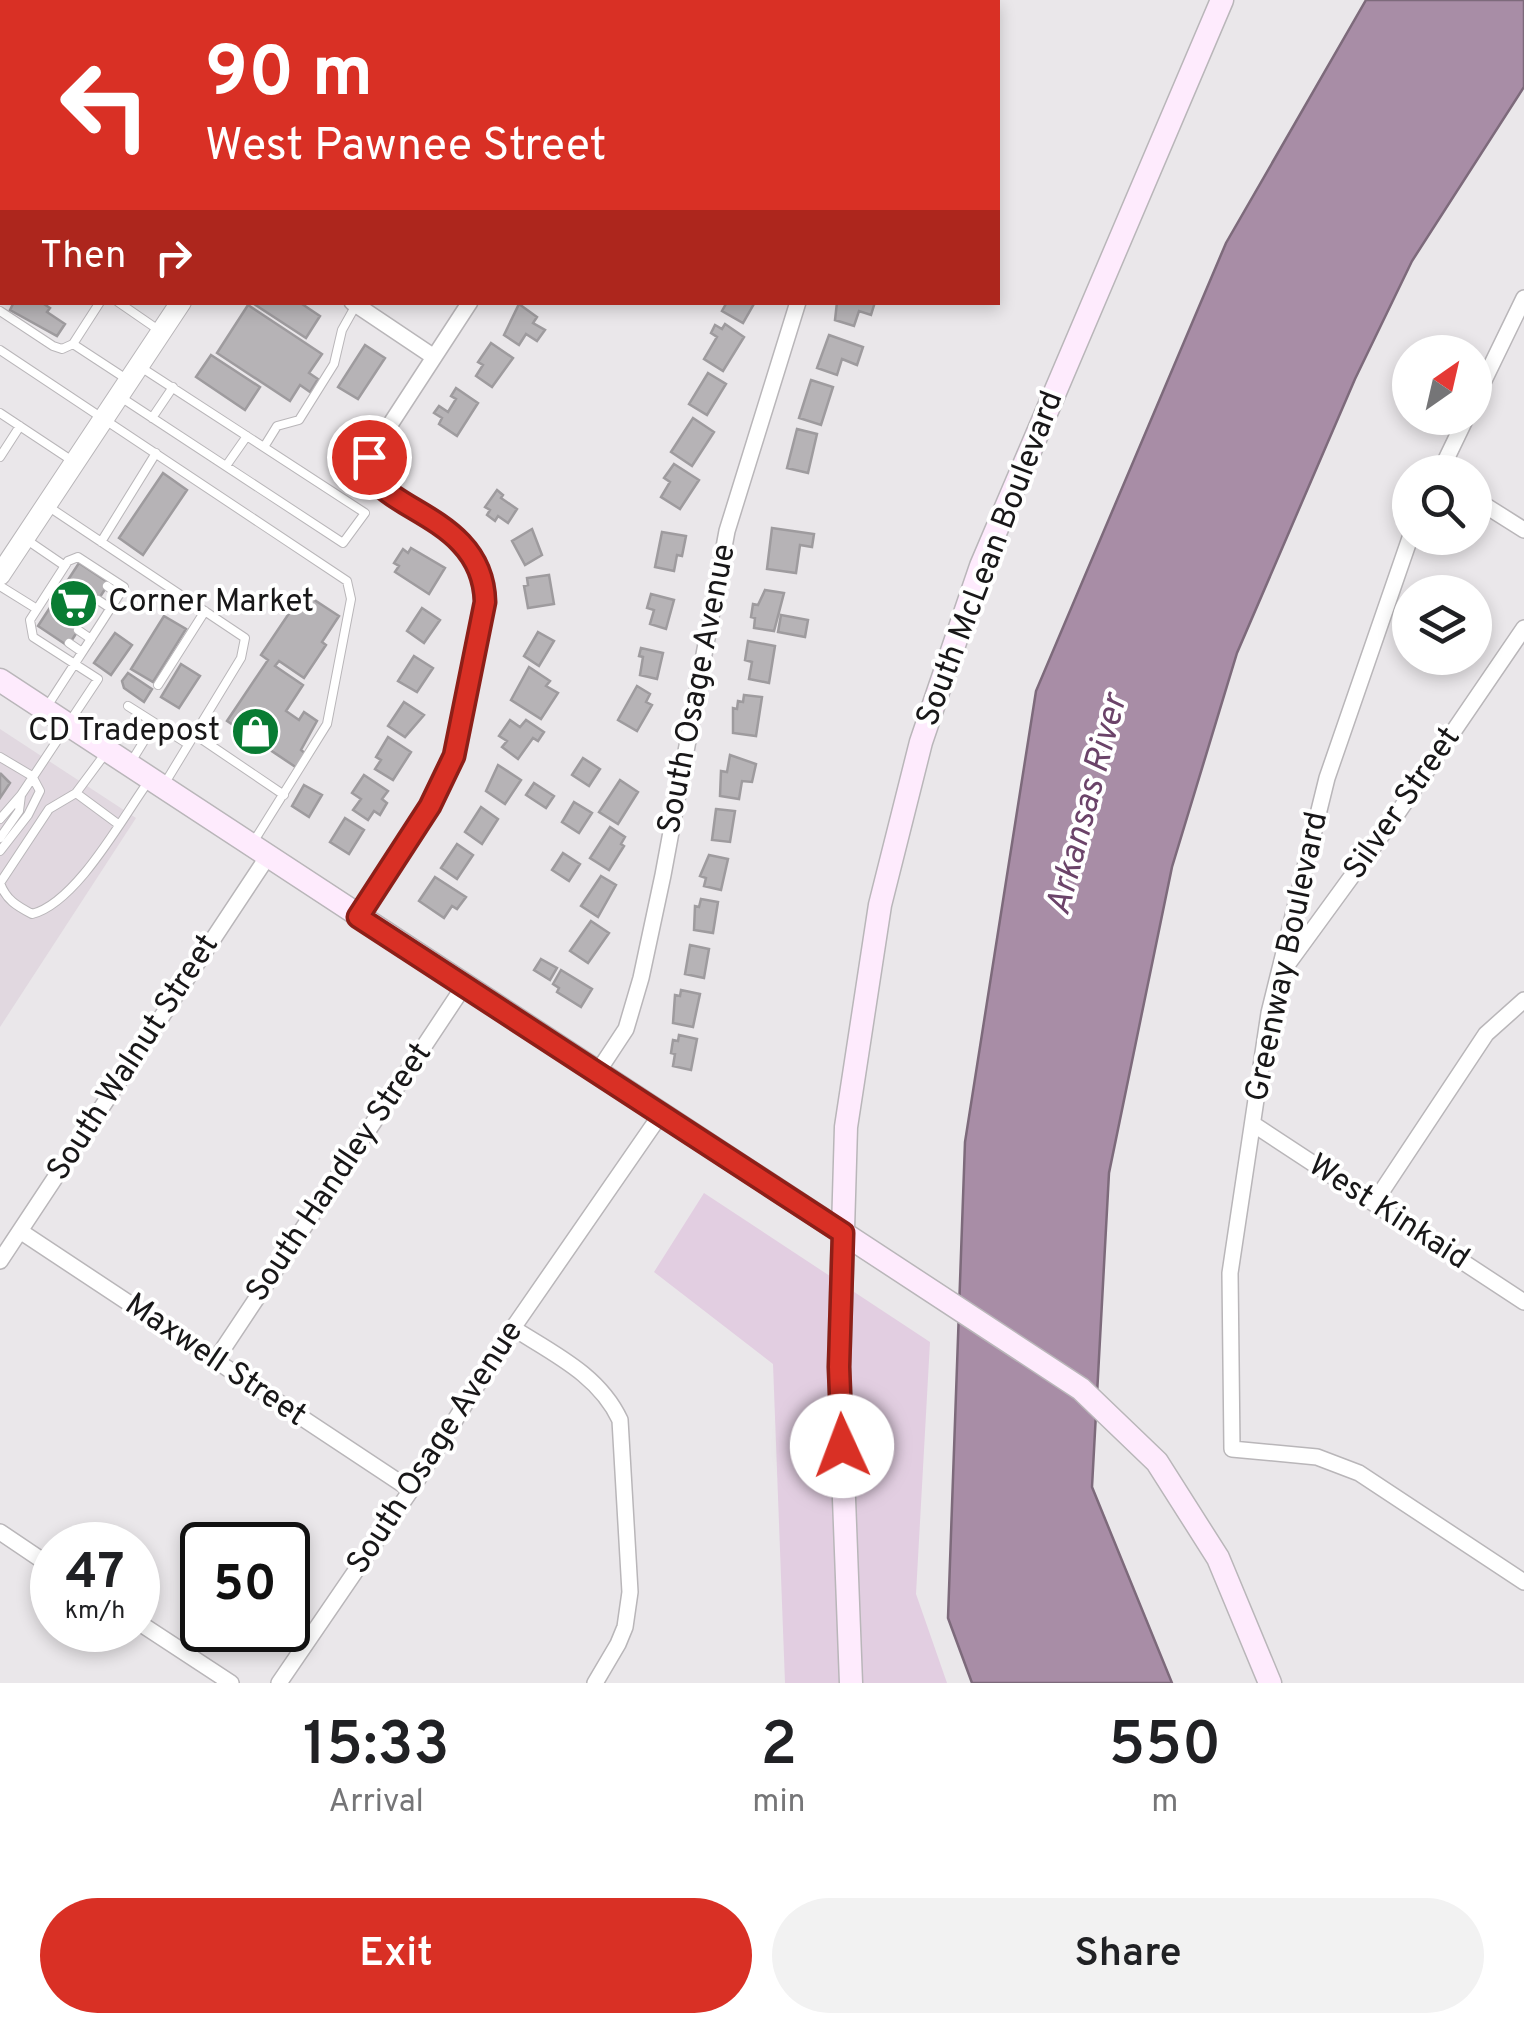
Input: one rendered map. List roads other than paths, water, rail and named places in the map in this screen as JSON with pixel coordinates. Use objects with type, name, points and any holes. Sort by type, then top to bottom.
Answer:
[{"type":"main road","name":"South McLean Boulevard","points":[[851,1683],[839,1367],[846,1127],[880,905],[922,742],[982,566],[1222,0]]},
{"type":"main road","points":[[0,680],[1081,1389],[1157,1462],[1218,1558],[1270,1683]]},
{"type":"street","points":[[1492,364],[1524,298]]},
{"type":"street","points":[[0,575],[179,305]]},
{"type":"street","points":[[356,305],[434,357]]},
{"type":"street","points":[[358,917],[430,806],[454,756],[485,602],[479,565],[464,543],[380,486],[370,476],[369,457],[468,305]]},
{"type":"street","name":"South Osage Avenue","points":[[597,1072],[626,1028],[641,978],[664,875],[727,531],[797,305]]},
{"type":"street","points":[[1492,510],[1524,530]]},
{"type":"street","name":"Greenway Boulevard","points":[[1404,555],[1326,778],[1278,977],[1230,1273],[1232,1449],[1317,1457],[1359,1474],[1524,1582]]},
{"type":"street","name":"Silver Street","points":[[1278,977],[1330,910],[1524,628]]},
{"type":"street","name":"South Walnut Street","points":[[0,1260],[260,850]]},
{"type":"street","name":"South Handley Street","points":[[215,1361],[464,986]]},
{"type":"street","points":[[1374,1203],[1486,1034],[1524,1000]]},
{"type":"street","name":"South Osage Avenue","points":[[279,1683],[411,1490],[514,1328],[662,1114]]},
{"type":"street","name":"West Kinkaid","points":[[1253,1124],[1524,1302]]},
{"type":"street","name":"Maxwell Street","points":[[20,1231],[411,1490]]},
{"type":"street","points":[[514,1328],[593,1381],[620,1420],[630,1592],[618,1644],[595,1683]]},
{"type":"street","points":[[0,1532],[30,1552]]},
{"type":"street","points":[[160,1636],[231,1683]]},
{"type":"lane","points":[[0,310],[62,350],[73,344],[94,305]]},
{"type":"lane","points":[[122,305],[161,332]]},
{"type":"lane","points":[[264,447],[278,426],[299,420],[334,364],[342,330],[354,305]]},
{"type":"lane","points":[[73,344],[129,381],[173,388],[365,513],[343,542],[152,418],[129,381]]},
{"type":"lane","points":[[0,350],[346,581],[351,599],[327,724],[284,794],[260,850]]},
{"type":"lane","points":[[152,418],[173,388]]},
{"type":"lane","points":[[0,413],[75,462]]},
{"type":"lane","points":[[0,457],[20,426]]},
{"type":"lane","points":[[226,466],[247,436]]},
{"type":"lane","points":[[102,542],[156,454]]},
{"type":"lane","points":[[46,505],[245,638],[241,658],[188,744],[118,824],[70,892],[50,910],[32,914],[12,903],[0,883],[49,808],[76,794],[108,750]]},
{"type":"lane","points":[[24,538],[65,571]]},
{"type":"lane","points":[[0,818],[21,795],[98,680],[74,664],[33,637],[42,608],[78,557],[124,587],[74,664],[46,709]]},
{"type":"lane","points":[[65,571],[77,566]]},
{"type":"lane","points":[[0,586],[42,608]]},
{"type":"lane","points":[[107,586],[119,595]]},
{"type":"lane","points":[[98,600],[110,608]]},
{"type":"lane","points":[[158,685],[205,611]]},
{"type":"lane","points":[[78,630],[91,638]]},
{"type":"lane","points":[[69,643],[82,652]]},
{"type":"lane","points":[[128,706],[188,744]]},
{"type":"lane","points":[[129,764],[155,723]]},
{"type":"lane","points":[[194,734],[284,794]]},
{"type":"lane","points":[[0,758],[32,776],[40,790],[28,815],[0,851]]},
{"type":"lane","points":[[76,794],[118,824]]},
{"type":"lane","points":[[0,838],[19,812],[21,795]]},
{"type":"water","name":"Arkansas River","points":[[1366,0],[1524,0],[1524,87],[1412,261],[1355,379],[1237,653],[1172,867],[1109,1173],[1092,1487],[1172,1683],[972,1683],[948,1618],[965,1142],[1036,691],[1226,243]]},
{"type":"place","name":"Corner Market","points":[[73,603]]},
{"type":"place","name":"CD Tradepost","points":[[255,732]]}]
